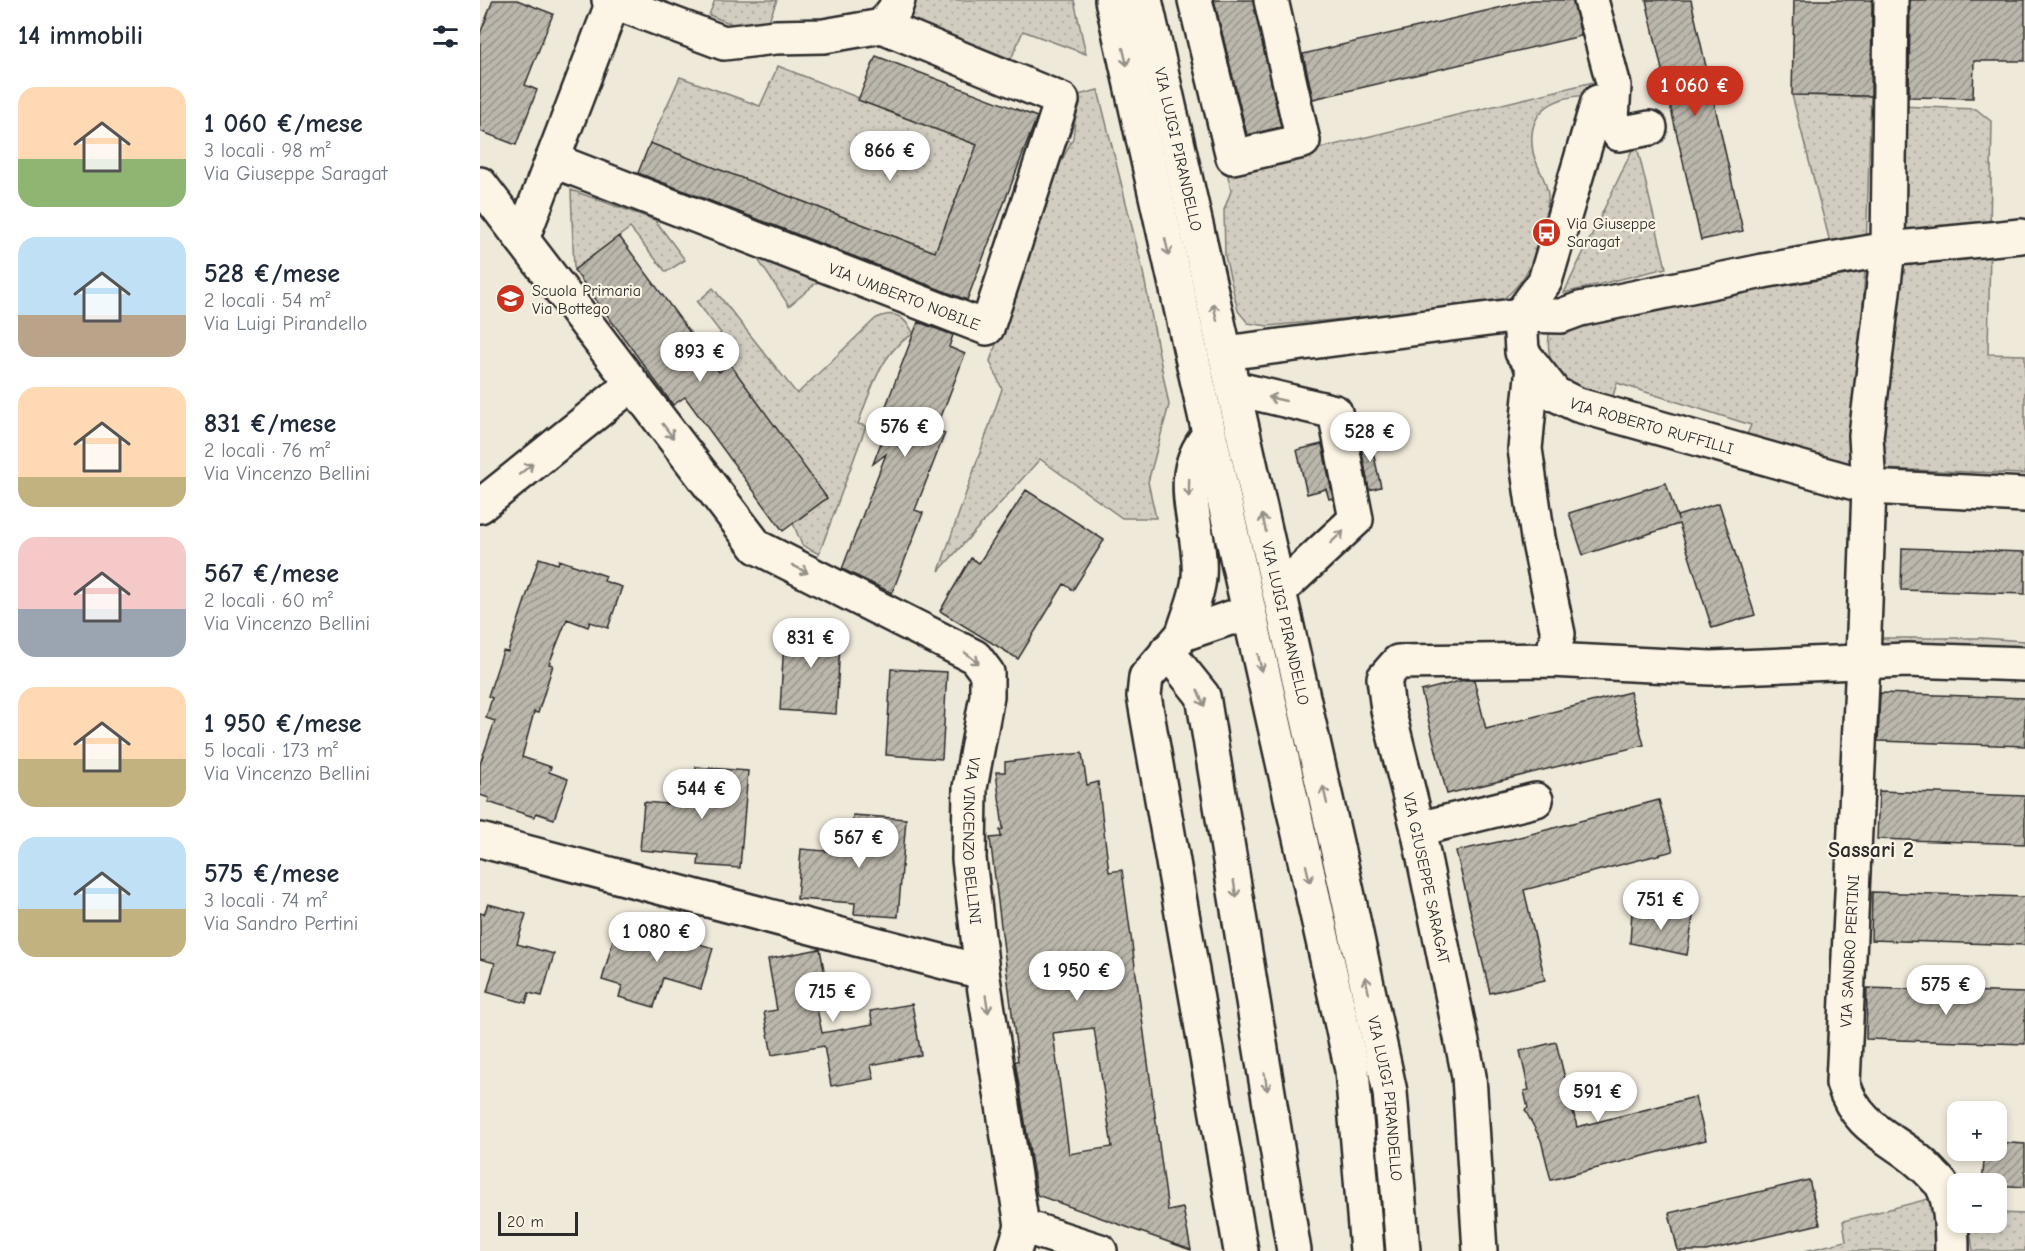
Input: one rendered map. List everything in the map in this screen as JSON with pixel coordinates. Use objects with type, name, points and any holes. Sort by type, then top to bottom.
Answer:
[{"type":"street","name":"VIA LUIGI PIRANDELLO","points":[[1112,0],[1352,1070],[1367,1251]]},
{"type":"street","name":"VIA LUIGI PIRANDELLO","points":[[1144,0],[1279,591],[1390,1092],[1403,1251]]},
{"type":"street","points":[[1196,0],[1233,158],[1303,141],[1271,0]]},
{"type":"street","points":[[1520,315],[1545,281],[1601,114],[1614,86],[1591,0]]},
{"type":"street","points":[[1869,487],[1866,436],[1888,249],[1891,0]]},
{"type":"street","name":"VIA UMBERTO NOBILE","points":[[522,239],[611,1],[724,43],[776,37],[824,36],[890,13],[1062,100],[987,328],[552,160]]},
{"type":"street","points":[[1601,114],[1619,134],[1650,128]]},
{"type":"street","name":"VIA VINCENZO BELLINI","points":[[480,184],[757,548],[975,657],[987,673],[987,696],[970,788],[969,860],[1018,1238]]},
{"type":"street","points":[[1225,353],[1520,315],[1561,316],[1580,309],[1694,285],[1888,249],[2021,236]]},
{"type":"street","name":"VIA ROBERTO RUFFILLI","points":[[1520,315],[1522,352],[1555,394],[1578,405],[1869,487],[2025,495]]},
{"type":"street","points":[[1533,366],[1525,449],[1538,538],[1558,634],[1551,660],[1711,668],[1863,661],[1950,660],[2025,664]]},
{"type":"street","points":[[480,506],[632,384]]},
{"type":"street","points":[[1233,388],[1335,412],[1356,519],[1279,591]]},
{"type":"street","points":[[1525,449],[1557,413],[1578,405]]},
{"type":"street","points":[[1209,435],[1203,442],[1190,473],[1189,497],[1199,548],[1199,579],[1175,643],[1146,677],[1144,696],[1241,1251]]},
{"type":"street","name":"VIA SANDRO PERTINI","points":[[1869,487],[1843,1083],[1855,1110],[1868,1125],[1923,1164],[1943,1187],[1952,1228],[1952,1251]]},
{"type":"street","name":"VIA LUIGI PIRANDELLO","points":[[1175,643],[1230,618],[1250,618]]},
{"type":"street","points":[[1175,643],[1203,696],[1294,1251]]},
{"type":"street","name":"VIA GIUSEPPE SARAGAT","points":[[1480,1251],[1469,1076],[1418,829],[1388,710],[1384,678],[1398,662],[1551,660]]},
{"type":"street","points":[[1418,829],[1536,800]]},
{"type":"street","points":[[480,840],[982,972]]},
{"type":"street","points":[[1018,1238],[1100,1251]]},
{"type":"shaded area","points":[[715,0],[777,0],[763,36],[709,15]]},
{"type":"shaded area","points":[[910,0],[1074,0],[1086,54],[1023,31],[1011,59],[904,18]]},
{"type":"shaded area","points":[[778,66],[988,149],[974,154],[939,242],[947,257],[650,143],[680,77],[760,106]]},
{"type":"shaded area","points":[[1593,82],[1600,87],[1595,95],[1557,101],[1539,114],[1534,124],[1533,152],[1546,184],[1548,204],[1539,244],[1529,268],[1514,289],[1504,298],[1493,305],[1268,326],[1248,323],[1238,311],[1225,256],[1224,210],[1231,191],[1227,171]]},
{"type":"shaded area","points":[[1098,90],[1142,267],[1169,405],[1148,482],[1156,518],[1122,518],[1040,459],[939,571],[1002,389],[990,361],[1060,164],[1073,138],[1078,95]]},
{"type":"shaded area","points":[[1792,95],[1865,97],[1871,95],[1866,251],[1832,250]]},
{"type":"shaded area","points":[[1898,106],[1976,109],[1992,122],[1990,231],[1893,247]]},
{"type":"shaded area","points":[[1636,142],[1666,268],[1564,293]]},
{"type":"shaded area","points":[[571,190],[655,220],[685,260],[666,272],[630,228],[574,270]]},
{"type":"shaded area","points":[[1990,246],[1988,354],[2025,355],[2025,474],[1883,469],[1893,263]]},
{"type":"shaded area","points":[[755,255],[822,278],[789,306]]},
{"type":"shaded area","points":[[1865,266],[1856,471],[1746,437],[1751,425],[1617,383],[1612,399],[1583,389],[1562,377],[1550,358],[1548,344],[1550,327]]},
{"type":"shaded area","points":[[713,288],[797,394],[875,319],[888,315],[898,316],[914,334],[893,350],[878,373],[858,424],[866,426],[819,554],[802,545],[793,523],[827,498],[702,348],[721,333],[697,302]]},
{"type":"shaded area","points":[[1878,638],[1981,638],[2025,641],[2025,655],[1877,651]]},
{"type":"shaded area","points":[[1928,1199],[1935,1212],[1937,1251],[1805,1251],[1846,1241],[1843,1221]]},
{"type":"shaded area","points":[[2007,1213],[2025,1214],[2025,1251],[1973,1251],[1970,1233],[2007,1233]]},
{"type":"building","points":[[493,0],[517,0],[553,14],[525,85],[537,90],[516,145],[480,131],[480,34]]},
{"type":"building","points":[[1214,0],[1253,0],[1281,127],[1247,135]]},
{"type":"building","points":[[1532,0],[1573,0],[1581,36],[1313,99],[1303,54]]},
{"type":"building","points":[[1646,0],[1691,0],[1743,231],[1701,240]]},
{"type":"building","points":[[1794,0],[1872,0],[1871,96],[1792,95]]},
{"type":"building","points":[[1910,0],[2025,0],[2025,61],[1974,61],[1973,98],[1909,97]]},
{"type":"building","points":[[876,56],[1037,117],[967,300],[638,173],[650,143],[935,252],[977,145],[858,100]]},
{"type":"building","points":[[619,236],[719,372],[730,364],[827,498],[783,531],[685,397],[673,405],[574,270]]},
{"type":"building","points":[[918,322],[953,335],[949,347],[965,354],[936,430],[945,433],[915,510],[923,513],[892,593],[842,569],[886,454],[873,464],[892,414],[884,411]]},
{"type":"building","points":[[1369,434],[1381,487],[1369,490],[1359,436]]},
{"type":"building","points":[[1322,444],[1333,498],[1329,499],[1326,489],[1307,494],[1297,450]]},
{"type":"building","points":[[1666,483],[1678,520],[1677,516],[1719,503],[1755,615],[1712,628],[1679,524],[1583,555],[1569,513]]},
{"type":"building","points":[[1026,490],[1104,540],[1073,590],[1064,584],[1018,659],[940,611],[971,558],[979,563]]},
{"type":"building","points":[[1902,548],[2025,552],[2025,594],[1901,590]]},
{"type":"building","points":[[539,558],[558,564],[559,560],[606,576],[604,581],[622,587],[608,628],[590,622],[588,627],[567,619],[549,664],[553,665],[538,713],[534,712],[522,757],[551,767],[549,772],[568,779],[554,819],[536,813],[534,817],[488,802],[489,798],[480,795],[480,764],[495,721],[486,718],[492,698],[488,696],[503,651],[508,652]]},
{"type":"building","points":[[785,624],[841,627],[836,714],[780,710]]},
{"type":"building","points":[[891,669],[947,672],[942,759],[886,755]]},
{"type":"building","points":[[1464,680],[1474,680],[1486,729],[1630,692],[1644,745],[1447,794],[1421,691]]},
{"type":"building","points":[[1880,693],[2025,698],[2025,746],[1878,741]]},
{"type":"building","points":[[1082,753],[1087,785],[1098,782],[1109,872],[1122,870],[1168,1211],[1183,1208],[1191,1250],[1037,1195],[1015,1061],[1018,1061],[990,838],[1001,837],[1000,830],[1003,829],[996,772],[1005,772],[1005,762]],"holes":[[[1094,1028],[1112,1147],[1069,1154],[1053,1033]]]},
{"type":"building","points":[[696,767],[748,771],[740,868],[698,865],[699,855],[640,850],[644,802],[693,806]]},
{"type":"building","points":[[1879,791],[2025,796],[2025,844],[1877,839]]},
{"type":"building","points":[[1659,800],[1673,851],[1524,890],[1545,980],[1490,993],[1456,851],[1512,839]]},
{"type":"building","points":[[853,815],[906,819],[898,917],[854,914],[855,903],[797,899],[801,849],[850,853]]},
{"type":"building","points":[[1872,892],[2025,897],[2025,945],[1871,940]]},
{"type":"building","points":[[488,904],[526,914],[517,944],[554,954],[542,996],[529,993],[526,1003],[487,992],[495,963],[480,959],[480,913],[484,914]]},
{"type":"building","points":[[1632,911],[1693,917],[1687,955],[1630,943]]},
{"type":"building","points":[[661,920],[700,931],[696,943],[713,948],[701,989],[663,978],[654,1007],[619,997],[622,986],[602,980],[614,937],[653,948]]},
{"type":"building","points":[[820,949],[828,991],[814,994],[822,1033],[873,1024],[870,1011],[912,1004],[921,1055],[871,1065],[874,1079],[831,1086],[824,1046],[772,1055],[764,1012],[777,1010],[768,959]]},
{"type":"building","points":[[1867,988],[2025,993],[2025,1044],[1866,1039]]},
{"type":"building","points":[[1556,1042],[1577,1127],[1695,1097],[1706,1140],[1551,1180],[1541,1140],[1525,1110],[1528,1108],[1524,1091],[1529,1090],[1520,1051]]},
{"type":"building","points":[[2007,1143],[2025,1144],[2025,1187],[2007,1186],[2007,1173],[1983,1173],[1984,1161],[2007,1161]]},
{"type":"building","points":[[1809,1180],[1820,1224],[1706,1251],[1678,1251],[1669,1213]]},
{"type":"place","name":"Via Giuseppe Saragat","points":[[1546,232]]},
{"type":"place","name":"Scuola Primaria Via Bottego","points":[[511,299]]},
{"type":"district","name":"Sassari 2","points":[[1871,849]]}]
